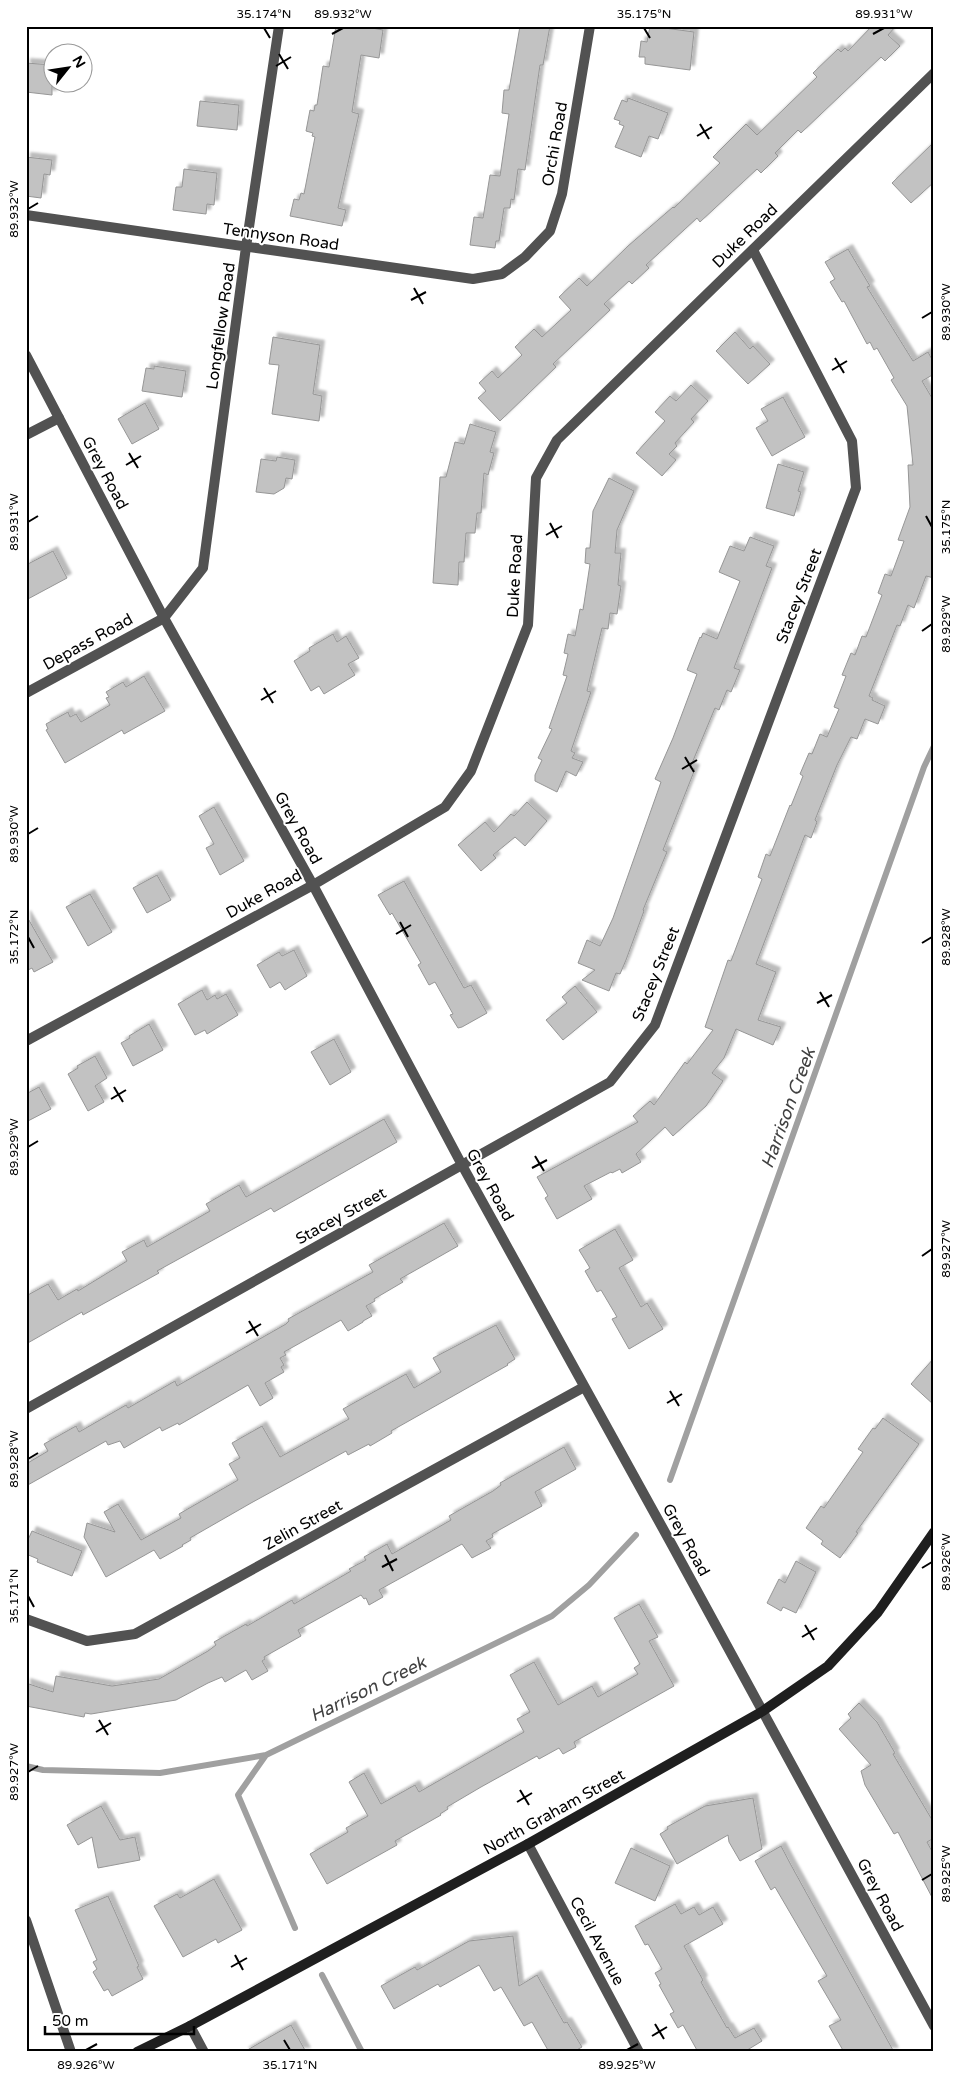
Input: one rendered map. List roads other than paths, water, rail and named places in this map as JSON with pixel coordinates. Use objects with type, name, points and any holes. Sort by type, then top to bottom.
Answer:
[{"type":"main road","name":"North Graham Street","points":[[137,2052],[190,2026],[528,1844],[763,1711],[828,1666],[878,1612],[934,1532]]},
{"type":"street","name":"Longfellow Road","points":[[164,618],[203,568],[246,247],[279,26]]},
{"type":"street","name":"Orchi Road","points":[[525,257],[550,232],[562,194],[590,26]]},
{"type":"street","name":"Duke Road","points":[[26,1040],[313,885],[445,806],[471,771],[528,625],[536,478],[557,440],[934,73]]},
{"type":"street","name":"Tennyson Road","points":[[26,215],[473,279],[502,274],[525,257]]},
{"type":"street","name":"Stacey Street","points":[[26,1410],[610,1082],[655,1025],[856,488],[852,441],[753,250]]},
{"type":"street","name":"Grey Road","points":[[26,355],[164,618],[313,885],[462,1166],[672,1545],[934,2026]]},
{"type":"street","points":[[26,434],[59,418]]},
{"type":"street","name":"Depass Road","points":[[26,693],[164,618]]},
{"type":"street","name":"Zelin Street","points":[[26,1619],[87,1641],[135,1634],[584,1388]]},
{"type":"street","name":"Cecil Avenue","points":[[528,1844],[638,2052]]},
{"type":"street","points":[[26,1920],[71,2052]]},
{"type":"street","points":[[190,2026],[204,2052]]},
{"type":"waterway","name":"Harrison Creek","points":[[670,1480],[924,767],[934,746]]},
{"type":"waterway","name":"Harrison Creek","points":[[295,1928],[238,1795],[266,1755],[552,1616],[589,1585],[636,1535]]},
{"type":"waterway","points":[[26,1766],[43,1770],[160,1773],[266,1755]]},
{"type":"waterway","name":"Harrison Creek","points":[[322,1975],[362,2052]]}]
